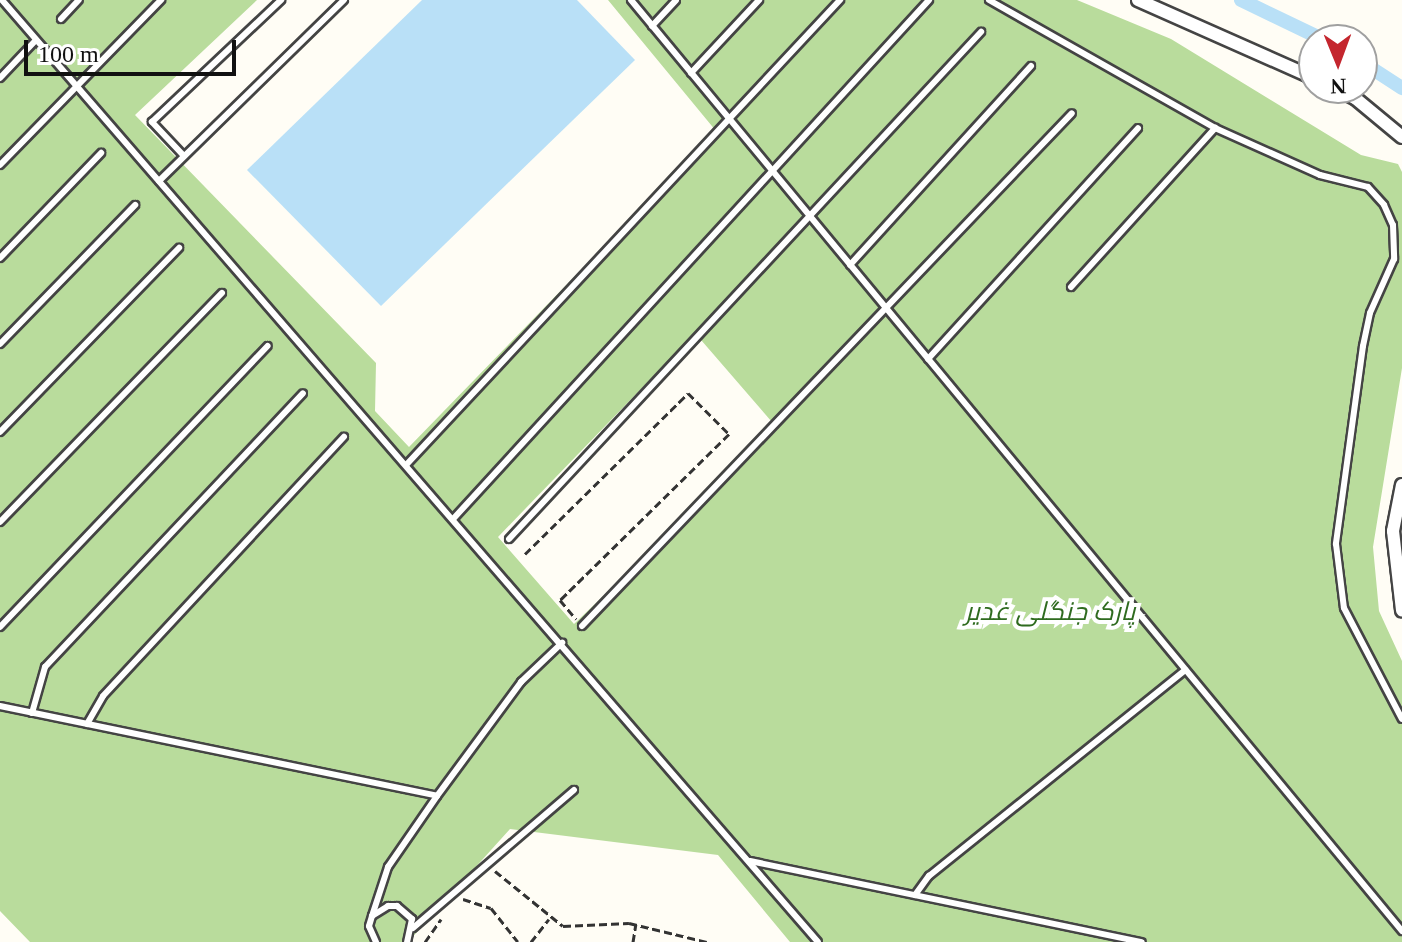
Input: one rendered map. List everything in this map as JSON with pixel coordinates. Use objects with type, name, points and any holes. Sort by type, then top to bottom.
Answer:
[{"type":"street","points":[[1138,0],[1298,71]]},
{"type":"street","points":[[1362,104],[1402,137]]},
{"type":"street","points":[[1402,485],[1393,531],[1402,610]]},
{"type":"lane","points":[[2,0],[454,518],[818,942]]},
{"type":"lane","points":[[61,19],[79,0]]},
{"type":"lane","points":[[0,165],[161,0]]},
{"type":"lane","points":[[184,156],[152,122],[281,0]]},
{"type":"lane","points":[[159,181],[344,0]]},
{"type":"lane","points":[[631,0],[1402,931]]},
{"type":"lane","points":[[652,26],[676,0]]},
{"type":"lane","points":[[691,73],[759,0]]},
{"type":"lane","points":[[407,464],[840,0]]},
{"type":"lane","points":[[454,518],[770,169],[929,0]]},
{"type":"lane","points":[[989,0],[1215,128],[1320,175],[1368,187],[1393,225],[1394,259],[1370,313],[1363,346],[1336,544],[1344,608],[1402,719]]},
{"type":"lane","points":[[509,539],[981,32]]},
{"type":"lane","points":[[0,78],[35,41]]},
{"type":"lane","points":[[850,265],[1031,66]]},
{"type":"lane","points":[[582,626],[888,311],[1072,113]]},
{"type":"lane","points":[[928,359],[1138,128]]},
{"type":"lane","points":[[1071,287],[1215,128]]},
{"type":"lane","points":[[0,258],[101,153]]},
{"type":"lane","points":[[0,344],[135,205]]},
{"type":"lane","points":[[0,432],[179,248]]},
{"type":"lane","points":[[0,522],[222,293]]},
{"type":"lane","points":[[0,627],[268,346]]},
{"type":"lane","points":[[32,713],[45,667],[303,393]]},
{"type":"lane","points":[[87,724],[103,696],[344,437]]},
{"type":"lane","points":[[376,942],[369,926],[388,867],[512,692],[562,643]]},
{"type":"lane","points":[[915,895],[929,876],[1185,670]]},
{"type":"lane","points":[[0,706],[437,796]]},
{"type":"lane","points":[[407,942],[413,928],[574,790]]},
{"type":"lane","points":[[749,861],[1142,942]]},
{"type":"lane","points":[[372,916],[379,909],[397,906],[412,919],[413,928]]},
{"type":"path","points":[[525,554],[688,393],[729,434],[560,600],[582,626]]},
{"type":"path","points":[[492,869],[549,919],[579,929],[636,924],[703,941]]},
{"type":"path","points":[[458,898],[491,908],[518,942]]},
{"type":"path","points":[[425,942],[445,913]]},
{"type":"path","points":[[531,942],[549,919]]},
{"type":"path","points":[[633,942],[636,924]]},
{"type":"green space","name":"پارک جنگلی غدیر","points":[[0,0],[257,0],[135,115],[376,363],[375,411],[409,447],[716,131],[608,0],[1077,0],[1171,39],[1361,155],[1398,164],[1402,172],[1402,368],[1373,547],[1379,611],[1402,661],[1402,942],[790,942],[718,855],[510,829],[408,942],[30,942],[0,911]],"holes":[[[695,333],[778,429],[574,624],[498,537]]]},
{"type":"water","points":[[422,0],[577,0],[635,60],[381,306],[247,170]]},
{"type":"waterway","points":[[1241,0],[1298,27]]},
{"type":"waterway","points":[[1378,72],[1402,88]]}]
